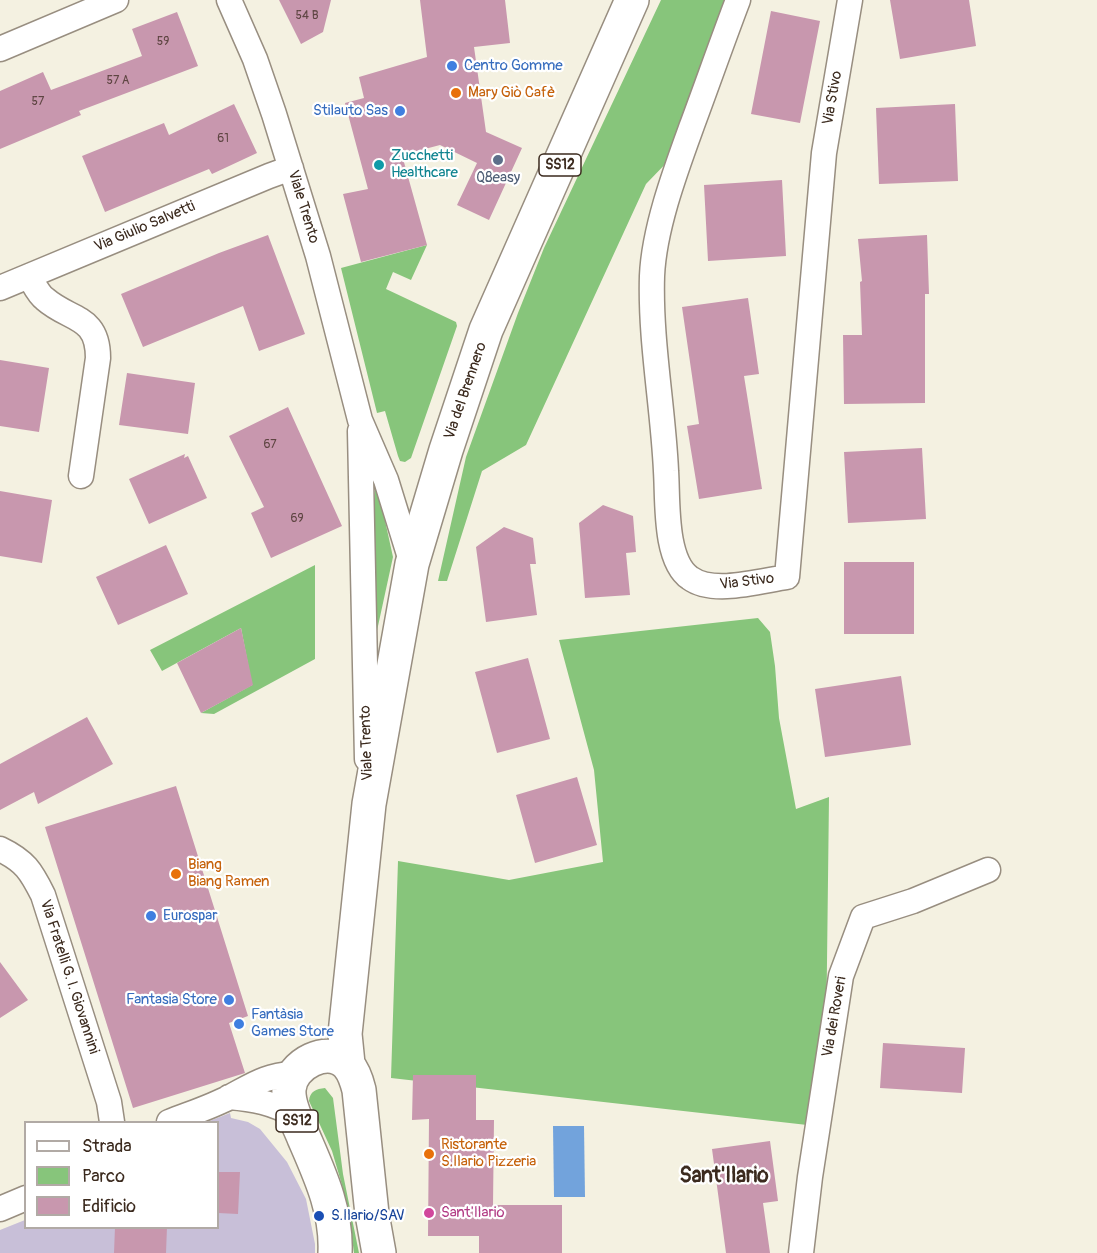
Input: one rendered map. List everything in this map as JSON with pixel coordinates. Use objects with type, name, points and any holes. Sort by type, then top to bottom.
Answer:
[{"type":"main road","name":"Via del Brennero","points":[[369,804],[412,564],[446,450],[486,330],[632,0]]},
{"type":"main road","name":"Viale Trento","points":[[369,804],[345,1034],[348,1064],[356,1078],[359,1090],[372,1214],[379,1253]]},
{"type":"main road","points":[[296,1073],[298,1068],[311,1059],[326,1056],[337,1058],[348,1064]]},
{"type":"main road","name":"SS12","points":[[296,1073],[289,1089],[294,1115],[330,1204],[335,1239],[334,1253]]},
{"type":"street","points":[[0,49],[116,0]]},
{"type":"street","name":"Viale Trento","points":[[229,0],[255,59],[291,168],[318,256],[360,420],[386,480],[412,564]]},
{"type":"street","name":"Via Stivo","points":[[738,0],[680,158],[667,203],[652,276],[670,532],[674,554],[689,578],[707,586],[738,585],[787,577],[824,153],[850,0]]},
{"type":"street","name":"Via Giulio Salvetti","points":[[0,288],[291,168]]},
{"type":"street","points":[[29,276],[43,298],[82,321],[92,330],[98,344],[81,476]]},
{"type":"street","name":"Viale Trento","points":[[360,420],[369,804]]},
{"type":"street","name":"Via Fratelli G. I. Giovannini","points":[[0,849],[17,857],[31,871],[43,895],[108,1102],[112,1121]]},
{"type":"street","name":"Via dei Roveri","points":[[801,1253],[810,1177],[841,976],[863,917],[913,901],[988,870]]},
{"type":"street","points":[[171,1121],[229,1097],[256,1081],[296,1073]]},
{"type":"street","points":[[229,1097],[265,1102],[279,1106],[294,1115]]},
{"type":"street","points":[[0,1209],[24,1199]]},
{"type":"shaded area","points":[[230,1113],[231,1118],[248,1122],[260,1129],[287,1162],[306,1199],[315,1253],[0,1253],[0,1230],[24,1220],[24,1229],[219,1229],[219,1121],[210,1121]]},
{"type":"green space","points":[[661,0],[730,0],[674,155],[646,184],[526,445],[482,471],[447,581],[438,581],[466,457],[518,313],[544,248]]},
{"type":"green space","points":[[427,245],[411,280],[393,272],[386,289],[456,322],[457,326],[411,458],[405,462],[400,461],[398,456],[385,411],[377,413],[341,268]]},
{"type":"green space","points":[[375,475],[393,557],[373,649]]},
{"type":"green space","points":[[315,565],[315,659],[214,714],[201,713],[252,685],[241,628],[162,671],[150,650]]},
{"type":"green space","points":[[758,618],[770,632],[779,718],[796,809],[829,797],[825,1127],[391,1078],[398,861],[509,880],[603,862],[594,770],[559,640]]},
{"type":"green space","points":[[325,1088],[333,1098],[343,1174],[359,1253],[354,1253],[349,1215],[332,1151],[309,1101],[314,1091]]},
{"type":"water","points":[[553,1126],[584,1126],[585,1197],[554,1197]]},
{"type":"building","points":[[279,0],[331,0],[323,32],[301,44]]},
{"type":"building","points":[[420,0],[505,0],[510,43],[474,47],[486,132],[522,148],[489,220],[457,205],[477,163],[440,145],[402,155],[427,245],[361,262],[343,194],[368,189],[345,103],[364,98],[359,77],[427,57]]},
{"type":"building","points":[[890,0],[969,0],[976,46],[900,59]]},
{"type":"building","points":[[771,11],[820,21],[800,123],[751,114]]},
{"type":"building","points":[[177,12],[198,66],[79,111],[81,115],[0,149],[0,91],[43,72],[51,90],[142,56],[132,29]]},
{"type":"building","points":[[234,104],[257,153],[212,174],[209,169],[105,212],[82,156],[164,123],[169,135]]},
{"type":"building","points":[[955,104],[958,181],[879,184],[876,108]]},
{"type":"building","points":[[782,180],[786,256],[708,261],[704,185]]},
{"type":"building","points":[[268,235],[305,334],[259,351],[243,306],[143,347],[121,294]]},
{"type":"building","points":[[927,235],[929,294],[925,294],[925,403],[844,404],[843,335],[862,335],[860,282],[862,281],[858,239]]},
{"type":"building","points":[[748,298],[759,374],[744,376],[762,489],[699,499],[687,426],[699,424],[682,307]]},
{"type":"building","points":[[0,360],[49,368],[39,432],[0,426]]},
{"type":"building","points":[[127,373],[195,383],[188,434],[119,425]]},
{"type":"building","points":[[288,407],[342,526],[271,558],[251,513],[264,507],[229,436]]},
{"type":"building","points":[[922,448],[926,519],[848,523],[844,452]]},
{"type":"building","points":[[185,454],[184,458],[188,456],[207,498],[149,524],[129,479]]},
{"type":"building","points":[[0,491],[52,500],[42,563],[0,556]]},
{"type":"building","points":[[603,505],[633,516],[636,552],[626,553],[630,595],[585,598],[579,523]]},
{"type":"building","points":[[504,527],[533,538],[536,564],[530,564],[537,615],[486,622],[476,547]]},
{"type":"building","points":[[166,545],[188,594],[118,625],[96,577]]},
{"type":"building","points":[[844,562],[914,562],[914,634],[844,634]]},
{"type":"building","points":[[241,628],[253,685],[201,713],[177,663]]},
{"type":"building","points":[[528,658],[550,739],[497,753],[475,672]]},
{"type":"building","points":[[901,676],[911,745],[825,757],[815,689]]},
{"type":"building","points":[[87,717],[113,764],[38,804],[34,792],[0,810],[0,764]]},
{"type":"building","points":[[577,777],[597,845],[535,863],[516,795]]},
{"type":"building","points":[[176,786],[248,1016],[229,1023],[245,1073],[133,1108],[45,827]]},
{"type":"building","points":[[0,962],[28,1000],[0,1018]]},
{"type":"building","points":[[883,1043],[965,1048],[962,1093],[880,1088]]},
{"type":"building","points":[[413,1075],[476,1075],[476,1120],[494,1120],[493,1205],[562,1205],[562,1253],[479,1253],[479,1236],[428,1236],[429,1119],[412,1120]]},
{"type":"building","points":[[770,1141],[778,1201],[763,1203],[770,1253],[726,1253],[712,1149]]},
{"type":"building","points":[[219,1172],[240,1172],[238,1214],[219,1213]]},
{"type":"building","points":[[115,1229],[167,1229],[166,1253],[114,1253]]},
{"type":"place","name":"Centro Gomme","points":[[452,66]]},
{"type":"place","name":"Mary Giò Cafè","points":[[456,93]]},
{"type":"place","name":"Stilauto Sas","points":[[400,111]]},
{"type":"place","name":"Q8easy","points":[[498,160]]},
{"type":"place","name":"Zucchetti Healthcare","points":[[379,165]]},
{"type":"place","name":"Biang Biang Ramen","points":[[176,874]]},
{"type":"place","name":"Eurospar","points":[[151,916]]},
{"type":"place","name":"Fantasia Store","points":[[229,1000]]},
{"type":"place","name":"Fantàsia Games Store","points":[[239,1024]]},
{"type":"place","name":"Ristorante S.Ilario Pizzeria","points":[[429,1154]]},
{"type":"place","name":"Sant'Ilario","points":[[429,1213]]},
{"type":"place","name":"S.Ilario/SAV","points":[[319,1216]]},
{"type":"district","name":"Sant'Ilario","points":[[724,1177]]}]
